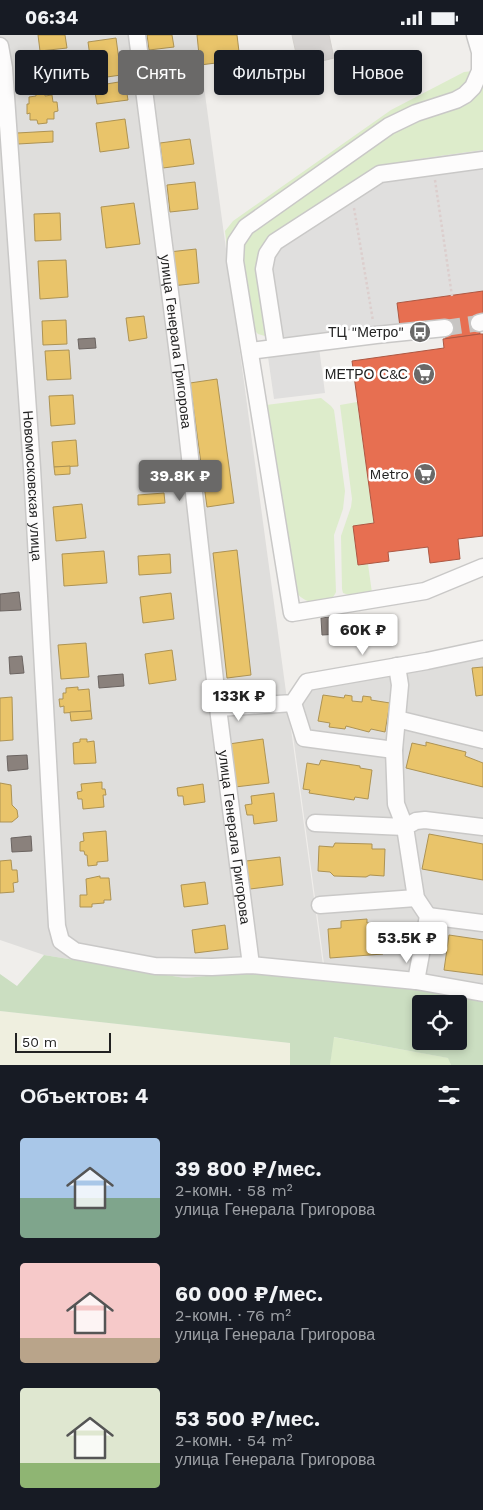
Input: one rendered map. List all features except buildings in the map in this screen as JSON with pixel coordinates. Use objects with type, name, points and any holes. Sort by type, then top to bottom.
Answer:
[{"type":"street","name":"улица Генерала Григорова","points":[[137,35],[182,386],[251,965]]},
{"type":"street","points":[[475,35],[480,52],[480,71],[473,87],[465,95],[389,125],[246,227],[236,242],[235,261],[292,613],[425,591],[483,567]]},
{"type":"street","name":"Новомосковская улица","points":[[0,46],[4,68],[31,459],[57,926],[61,941],[75,951],[155,966],[212,967],[251,965]]},
{"type":"street","points":[[276,347],[264,269],[267,255],[275,242],[380,174],[483,160]]},
{"type":"street","points":[[250,351],[376,335],[445,329]]},
{"type":"street","points":[[293,703],[308,682],[483,649]]},
{"type":"street","points":[[397,666],[400,685],[394,750],[396,804],[405,827],[416,898],[428,916],[416,981]]},
{"type":"street","points":[[219,708],[293,703]]},
{"type":"street","points":[[293,703],[304,738],[394,750]]},
{"type":"street","points":[[398,719],[483,740]]},
{"type":"street","points":[[315,823],[405,827],[416,821],[424,820],[483,827]]},
{"type":"street","points":[[320,905],[416,898]]},
{"type":"street","points":[[428,916],[483,923]]},
{"type":"street","points":[[251,965],[416,981],[483,993]]},
{"type":"path","points":[[433,167],[452,295]]},
{"type":"path","points":[[352,192],[376,335]]},
{"type":"shaded area","points":[[0,35],[197,35],[199,50],[118,50],[118,95],[204,95],[204,87],[323,965],[185,978],[44,955],[0,940]]},
{"type":"shaded area","points":[[483,150],[483,315],[318,340],[325,393],[274,399],[255,266],[260,249],[267,240],[375,168],[412,160]]},
{"type":"shaded area","points":[[483,652],[483,985],[324,964],[290,713],[312,686]]},
{"type":"green space","points":[[473,71],[467,81],[452,94],[405,109],[384,120],[239,223],[228,241],[228,257],[225,231],[233,221],[391,110],[464,72]]},
{"type":"green space","points":[[483,83],[483,150],[412,160],[255,266],[265,336],[258,334],[253,329],[242,264],[242,247],[249,235],[395,131],[427,117],[461,107],[475,94]]},
{"type":"green space","points":[[321,398],[334,410],[345,491],[343,509],[334,535],[336,592],[328,601],[317,603],[305,600],[296,592],[266,405]]},
{"type":"green space","points":[[357,402],[374,523],[353,526],[358,565],[368,564],[372,593],[352,596],[343,593],[342,589],[341,536],[352,499],[340,405]]},
{"type":"green space","points":[[44,955],[185,978],[323,965],[483,998],[483,1065],[451,1065],[448,1058],[334,1037],[330,1065],[290,1065],[290,1043],[0,1011],[0,974],[17,986]]},
{"type":"green space","points":[[0,1011],[291,1043],[290,1065],[0,1065]]},
{"type":"green space","points":[[333,1037],[449,1058],[451,1065],[330,1065]]},
{"type":"tunnel","points":[[445,328],[479,323]]},
{"type":"place","name":"ТЦ \"Метро\"","points":[[420,332]]},
{"type":"place","name":"МЕТРО С&С","points":[[424,374]]},
{"type":"place","name":"Metro","points":[[425,474]]}]
